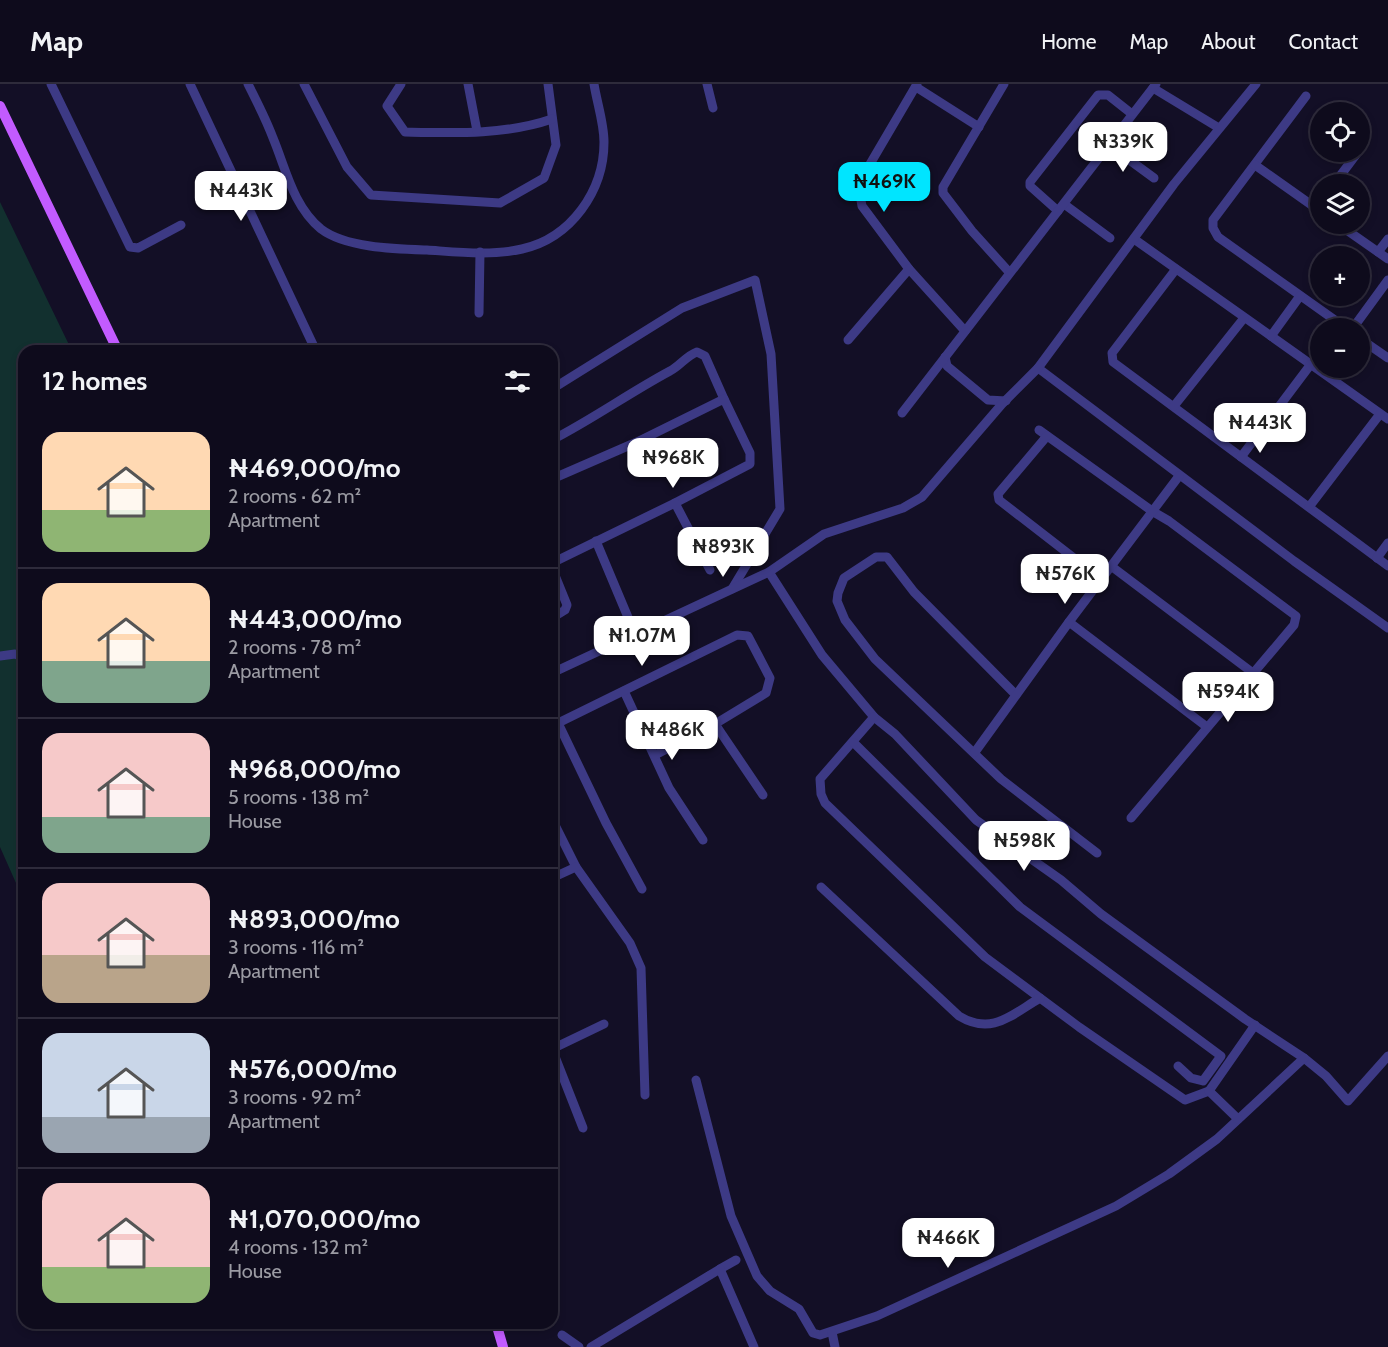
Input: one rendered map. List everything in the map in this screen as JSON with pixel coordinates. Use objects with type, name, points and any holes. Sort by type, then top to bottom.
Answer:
[{"type":"main road","points":[[1,109],[115,345]]},
{"type":"main road","points":[[498,1329],[503,1347]]},
{"type":"street","points":[[51,84],[130,248],[138,248],[181,225]]},
{"type":"street","points":[[190,84],[313,345]]},
{"type":"street","points":[[248,84],[273,137],[291,188],[303,209],[320,228],[341,240],[397,249],[480,252],[523,249],[561,230],[585,206],[595,190],[604,141],[594,84]]},
{"type":"street","points":[[303,84],[347,167],[371,195],[500,203],[544,178],[556,145],[548,84]]},
{"type":"street","points":[[401,84],[387,106],[405,132],[477,131],[534,125],[552,118]]},
{"type":"street","points":[[468,84],[477,131]]},
{"type":"street","points":[[707,84],[713,108]]},
{"type":"street","points":[[1004,84],[943,187],[943,193],[1009,272]]},
{"type":"street","points":[[558,670],[769,572],[824,534],[906,507],[930,488],[1006,400],[1038,368],[1134,239],[1256,84]]},
{"type":"street","points":[[965,331],[909,268],[862,206],[860,195],[863,176],[917,85],[978,127]]},
{"type":"street","points":[[903,413],[1154,86],[1220,128]]},
{"type":"street","points":[[1110,238],[1030,186],[1030,182],[1098,95],[1108,95],[1132,114]]},
{"type":"street","points":[[1306,96],[1213,220],[1213,228],[1218,237],[1332,318]]},
{"type":"street","points":[[1109,145],[1154,178]]},
{"type":"street","points":[[1255,165],[1310,202]]},
{"type":"street","points":[[1352,234],[1388,259]]},
{"type":"street","points":[[1134,239],[1310,363]]},
{"type":"street","points":[[1378,252],[1388,239]]},
{"type":"street","points":[[479,313],[480,252]]},
{"type":"street","points":[[848,340],[909,268]]},
{"type":"street","points":[[1176,269],[1110,356],[1113,362],[1388,566]]},
{"type":"street","points":[[558,385],[681,308],[755,280],[771,354],[780,509],[732,589]]},
{"type":"street","points":[[1360,318],[1388,280]]},
{"type":"street","points":[[1271,336],[1300,296]]},
{"type":"street","points":[[1174,406],[1244,318]]},
{"type":"street","points":[[1370,346],[1388,358]]},
{"type":"street","points":[[558,437],[598,416],[640,386],[675,368],[697,352],[705,356],[750,453],[750,464],[558,562]]},
{"type":"street","points":[[945,357],[947,366],[988,400],[1006,400]]},
{"type":"street","points":[[1241,457],[1310,365]]},
{"type":"street","points":[[1038,368],[1179,476],[1388,628]]},
{"type":"street","points":[[1309,507],[1384,416],[1331,378]]},
{"type":"street","points":[[558,475],[638,442],[724,399]]},
{"type":"street","points":[[1039,430],[1152,512],[1169,521],[1296,616],[1294,625],[1131,818]]},
{"type":"street","points":[[1047,436],[998,494],[999,500],[1101,579]]},
{"type":"street","points":[[975,752],[1110,566],[1179,476]]},
{"type":"street","points":[[675,502],[710,570]]},
{"type":"street","points":[[596,541],[635,634]]},
{"type":"street","points":[[1377,558],[1388,543]]},
{"type":"street","points":[[1016,695],[914,592],[887,557],[876,557],[844,578],[837,593],[837,601],[845,620],[875,658],[1007,784],[1097,853]]},
{"type":"street","points":[[1110,566],[1253,673]]},
{"type":"street","points":[[769,572],[822,655],[874,717],[895,734],[976,820],[1061,880],[1101,914],[1304,1058],[1326,1076],[1348,1101],[1388,1056]]},
{"type":"street","points":[[558,581],[567,605],[565,610],[558,614]]},
{"type":"street","points":[[1069,622],[1207,727]]},
{"type":"street","points":[[558,723],[737,635],[748,636],[770,678],[769,689],[762,697],[655,755]]},
{"type":"street","points":[[0,656],[18,655]]},
{"type":"street","points":[[624,691],[674,796],[703,840]]},
{"type":"street","points":[[874,717],[854,743],[820,779],[821,794],[825,802],[986,957],[1185,1100],[1209,1091],[1255,1025]]},
{"type":"street","points":[[715,724],[763,795]]},
{"type":"street","points":[[558,730],[642,889]]},
{"type":"street","points":[[854,743],[1020,907],[1221,1056],[1203,1081],[1191,1078],[1178,1066]]},
{"type":"street","points":[[558,831],[576,867],[630,943],[640,968],[645,1095]]},
{"type":"street","points":[[558,875],[576,867]]},
{"type":"street","points":[[821,887],[958,1016],[968,1022],[993,1025],[1040,998]]},
{"type":"street","points":[[558,1046],[604,1024]]},
{"type":"street","points":[[696,1080],[731,1216],[757,1276],[770,1291],[799,1309],[813,1333],[820,1335],[877,1316],[1103,1214],[1169,1174],[1217,1139],[1304,1058]]},
{"type":"street","points":[[558,1064],[583,1128]]},
{"type":"street","points":[[1209,1091],[1238,1119]]},
{"type":"street","points":[[591,1347],[736,1260]]},
{"type":"street","points":[[720,1269],[754,1347]]},
{"type":"street","points":[[832,1332],[835,1347]]},
{"type":"street","points":[[562,1335],[579,1347]]},
{"type":"green space","points":[[0,202],[69,345],[18,345],[18,882],[16,883],[0,847]]}]
